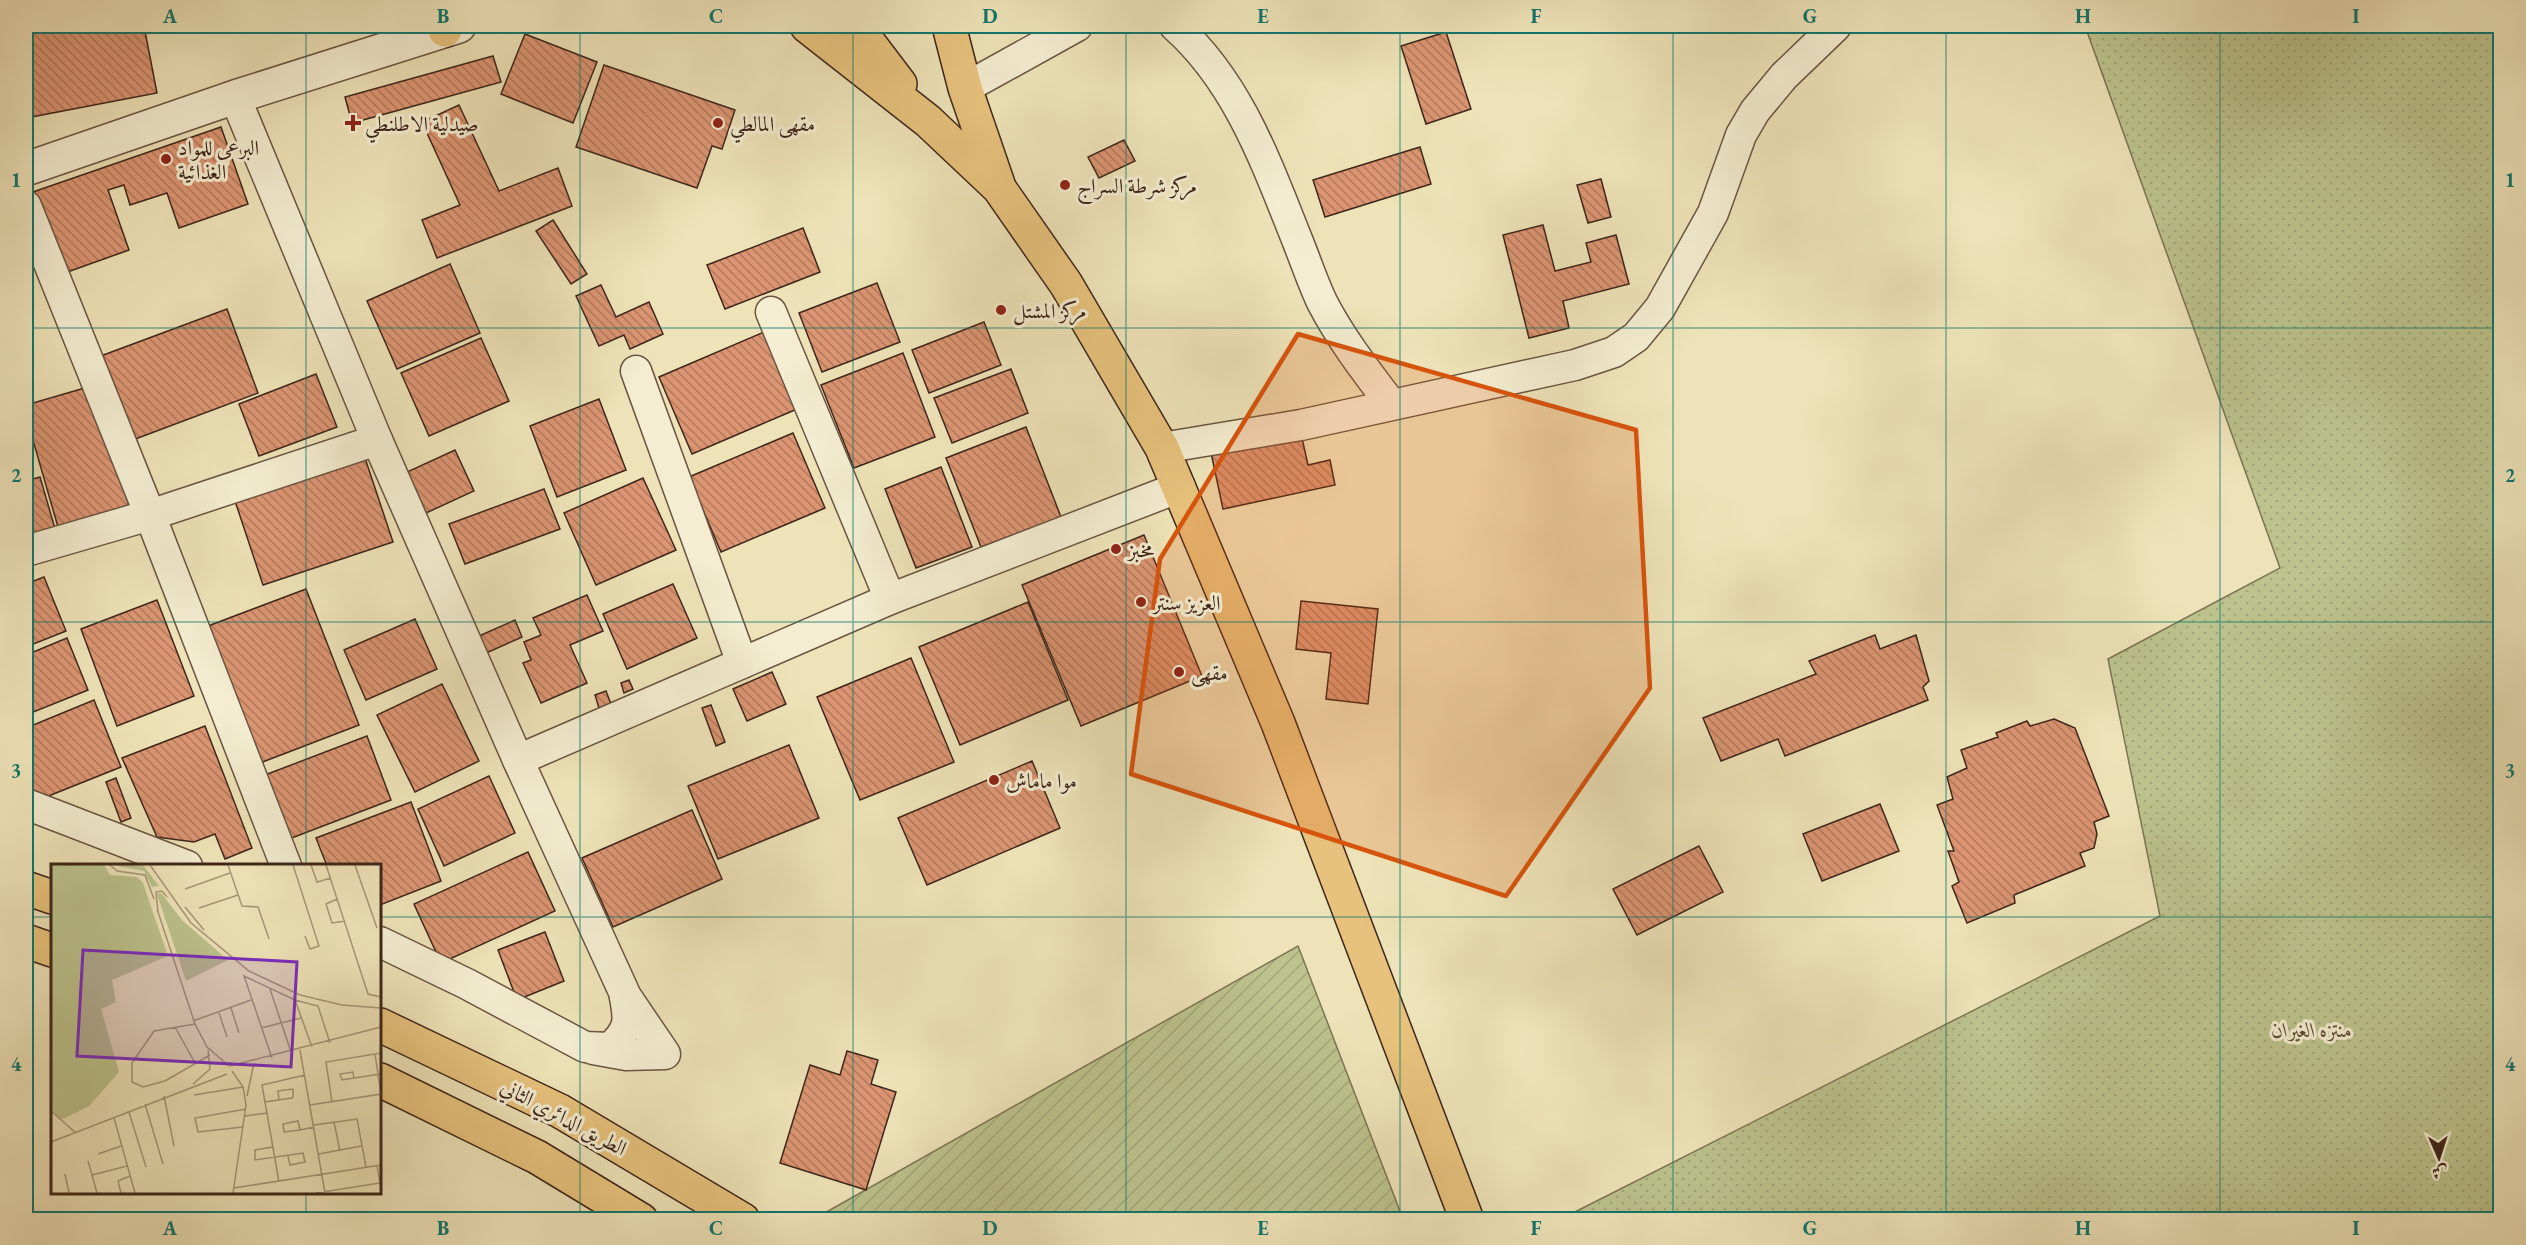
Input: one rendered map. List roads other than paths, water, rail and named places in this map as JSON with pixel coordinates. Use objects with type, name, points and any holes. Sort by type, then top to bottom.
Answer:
[{"type":"main road","points":[[807,26],[928,121],[999,188],[1066,284],[1162,448],[1278,723],[1467,1220]]},
{"type":"main road","points":[[856,26],[928,121]]},
{"type":"main road","points":[[949,26],[964,88],[999,188]]},
{"type":"main road","points":[[26,888],[51,897]]},
{"type":"main road","points":[[26,941],[51,950]]},
{"type":"main road","name":"الطريق الدائري الثاني","points":[[381,1025],[560,1111],[743,1220]]},
{"type":"main road","points":[[381,1080],[537,1157],[641,1220]]},
{"type":"street","points":[[964,88],[1077,26]]},
{"type":"street","points":[[1176,26],[1191,39],[1239,104],[1264,156],[1322,301],[1350,351],[1391,404]]},
{"type":"street","points":[[1162,448],[1302,425],[1575,365],[1614,352],[1636,337],[1660,308],[1713,213],[1741,135],[1755,111],[1784,76],[1836,26]]},
{"type":"street","points":[[26,169],[235,97],[450,27]]},
{"type":"street","points":[[235,97],[377,440],[518,760],[624,992],[665,1054],[626,1055],[585,1047],[466,984],[381,942]]},
{"type":"street","points":[[26,206],[150,515],[285,864]]},
{"type":"street","points":[[771,312],[890,599]]},
{"type":"street","points":[[636,371],[742,663]]},
{"type":"street","points":[[26,551],[150,515],[377,440]]},
{"type":"street","points":[[518,760],[890,599],[1180,487]]},
{"type":"street","points":[[26,804],[182,864]]},
{"type":"street","points":[[585,1047],[610,1048],[625,1031],[629,1020],[624,992]]},
{"type":"place","name":"صيدلية الاطلنطي","points":[[353,123]]},
{"type":"place","name":"مقهى المالطي","points":[[718,123]]},
{"type":"place","name":"البرعي للمواد الغذائية","points":[[166,159]]},
{"type":"place","name":"مركز شرطة السراج","points":[[1065,185]]},
{"type":"place","name":"مركز المشتل","points":[[1001,310]]},
{"type":"place","name":"مخبز","points":[[1116,549]]},
{"type":"place","name":"العزيز سنتر","points":[[1141,602]]},
{"type":"place","name":"مقهى","points":[[1179,672]]},
{"type":"place","name":"موا ماماش","points":[[994,780]]},
{"type":"park label","name":"منتزه الغيران","points":[[2312,1029]]}]
